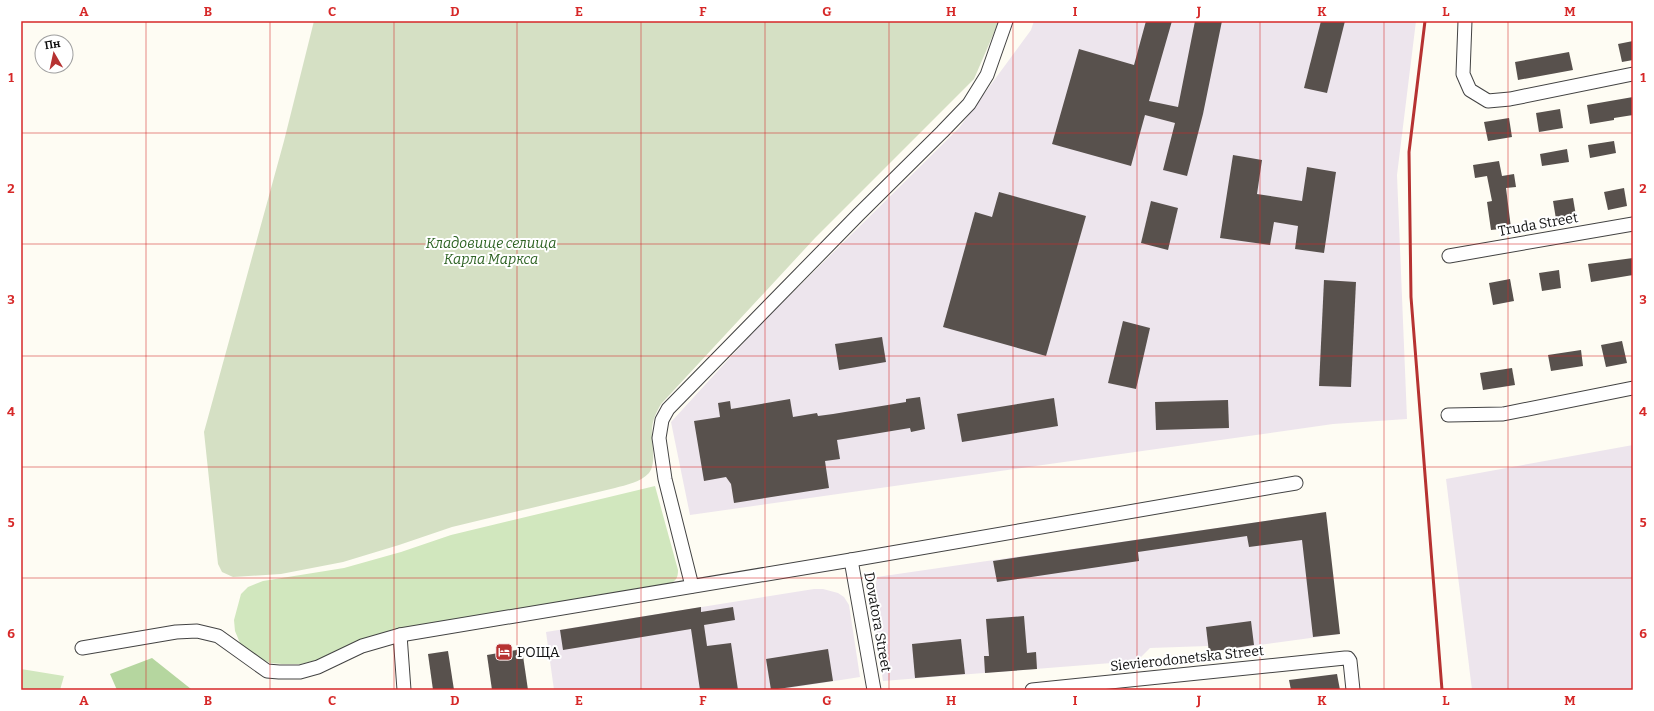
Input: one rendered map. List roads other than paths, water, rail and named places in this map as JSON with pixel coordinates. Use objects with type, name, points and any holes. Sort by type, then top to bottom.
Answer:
[{"type":"street","points":[[692,586],[665,479],[660,445],[662,420],[668,409],[852,220],[969,104],[987,75],[1006,21]]},
{"type":"street","points":[[1465,21],[1463,74],[1470,90],[1488,101],[1510,99],[1633,74]]},
{"type":"street","name":"Truda Street","points":[[1449,256],[1633,224]]},
{"type":"street","points":[[1448,415],[1503,414],[1633,388]]},
{"type":"street","points":[[82,648],[176,632],[197,631],[218,636],[267,671],[300,672],[318,667],[362,646],[400,634],[851,560],[1296,483]]},
{"type":"street","name":"Dovatora Street","points":[[851,560],[874,690]]},
{"type":"street","points":[[400,634],[404,690]]},
{"type":"street","name":"Sievierodonetska Street","points":[[1032,690],[1345,658],[1348,658],[1350,661],[1353,690]]},
{"type":"railway","points":[[1425,21],[1409,152],[1411,297],[1442,690]]},
{"type":"place","name":"РОЩА","points":[[504,652]]},
{"type":"park label","name":"Кладовище селища Карла Маркса","points":[[491,252]]}]
